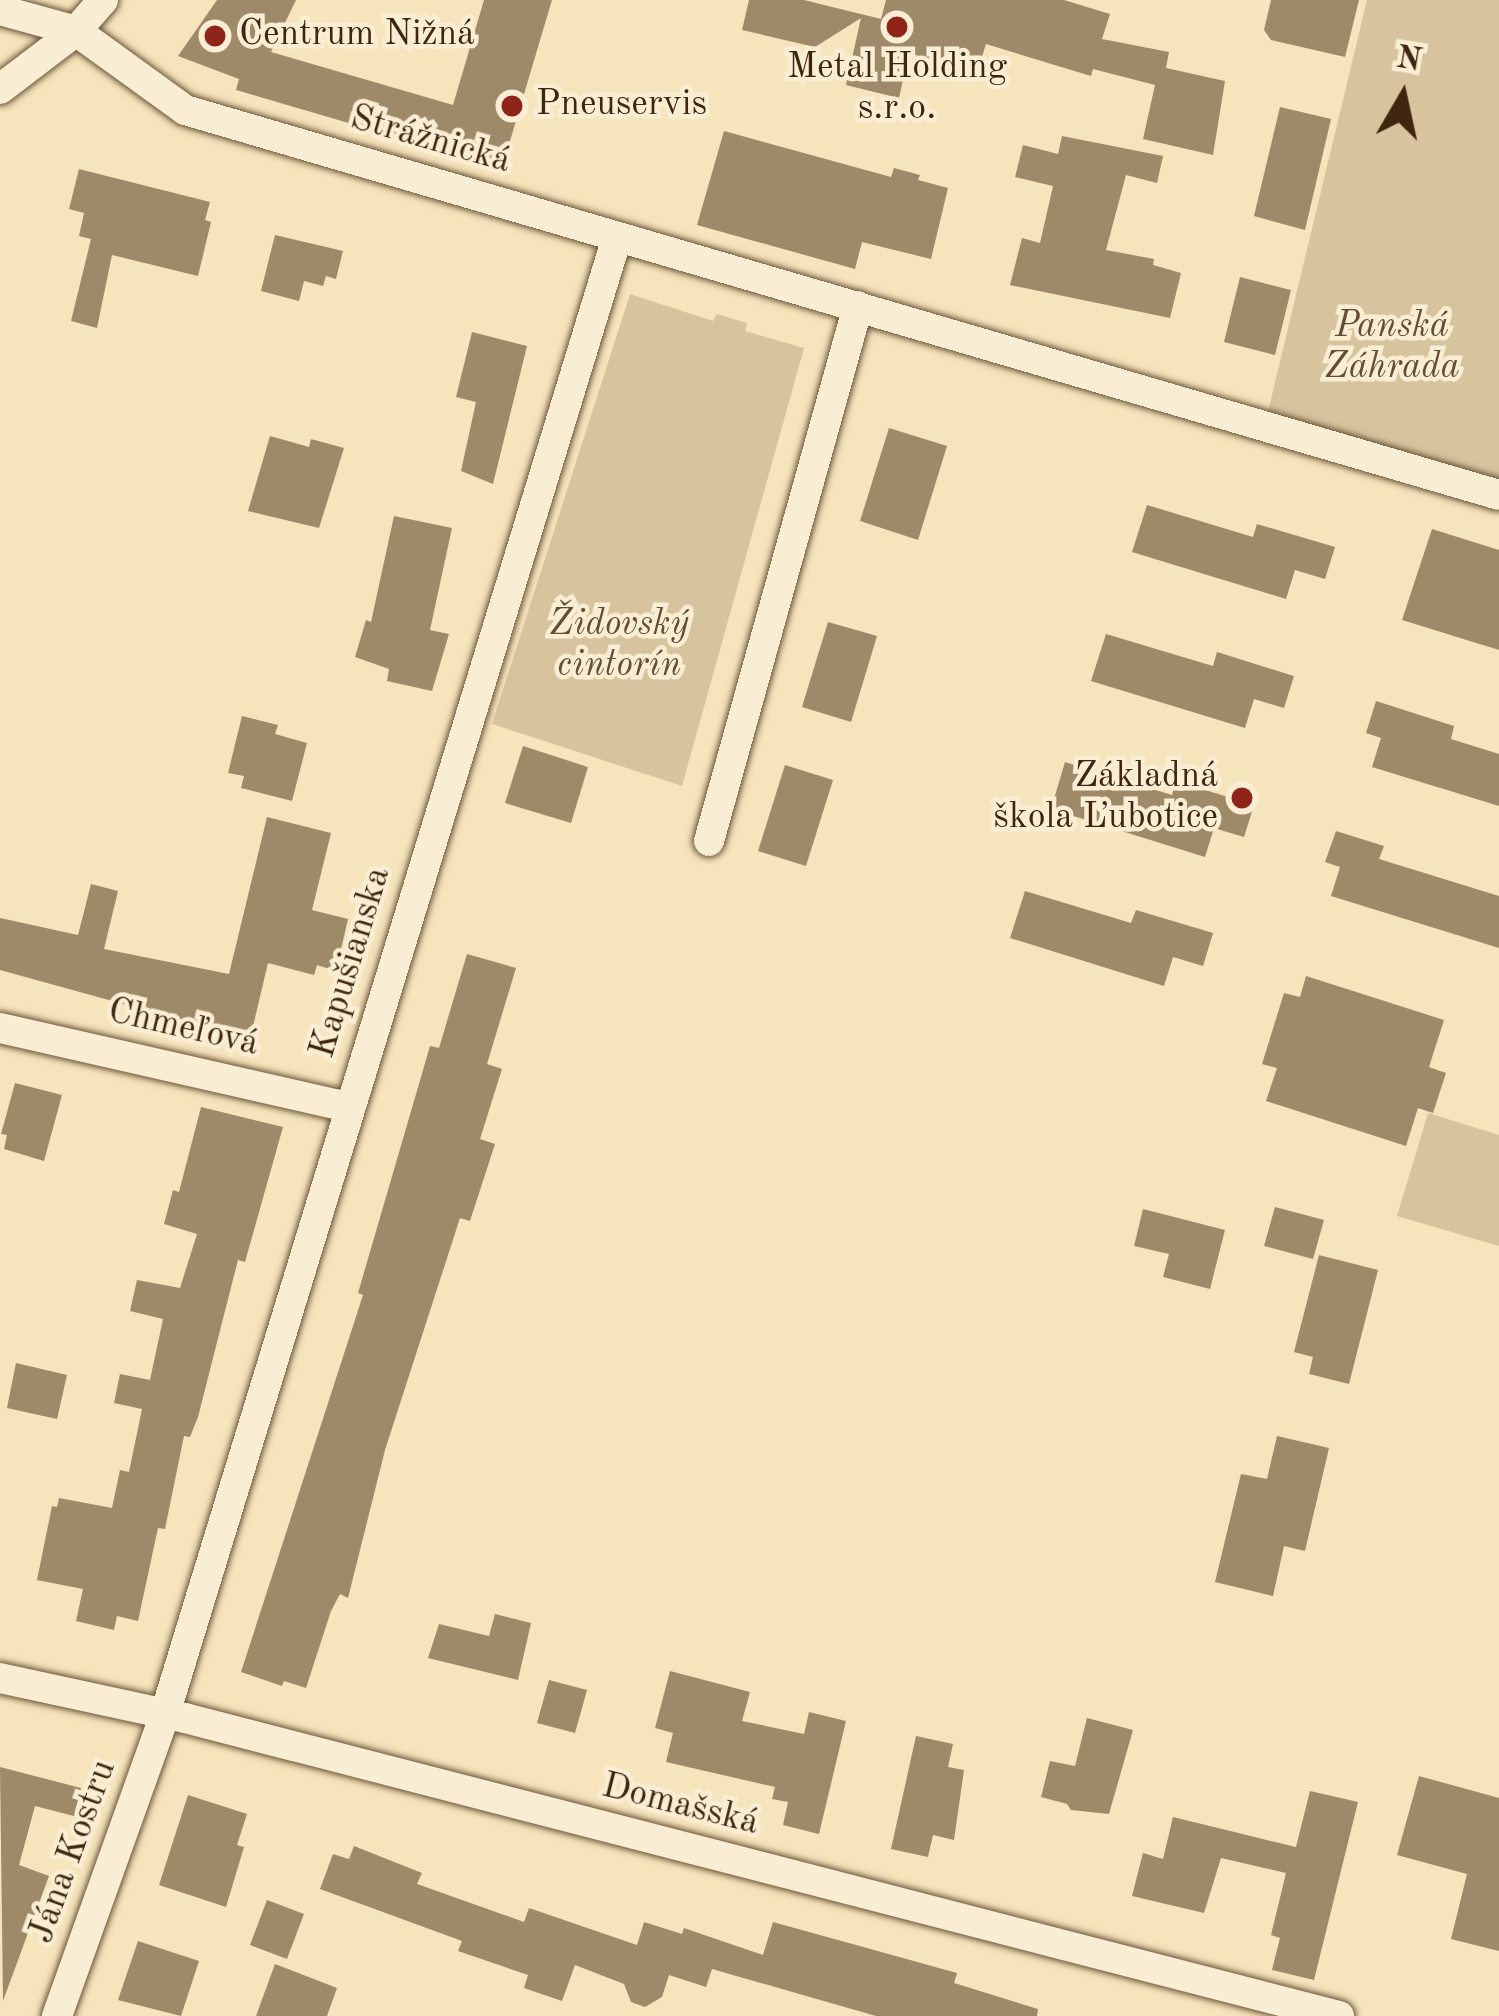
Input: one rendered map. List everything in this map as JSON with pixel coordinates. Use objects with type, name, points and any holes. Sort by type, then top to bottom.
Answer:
[{"type":"street","points":[[0,89],[76,31],[103,0]]},
{"type":"street","name":"Strážnická","points":[[0,10],[76,31],[184,110],[1499,495]]},
{"type":"street","name":"Kapušianska","points":[[166,1714],[617,237]]},
{"type":"street","points":[[710,841],[858,306]]},
{"type":"street","name":"Chmeľová","points":[[0,1028],[348,1107]]},
{"type":"street","name":"Domašská","points":[[0,1678],[166,1714],[1339,2016]]},
{"type":"street","name":"Jána Kostru","points":[[57,2016],[166,1714]]},
{"type":"green space","name":"Panská Záhrada","points":[[1367,0],[1499,0],[1499,492],[1266,420]]},
{"type":"green space","name":"Židovský cintorín","points":[[630,294],[713,321],[717,314],[747,323],[745,331],[804,348],[682,786],[492,724]]},
{"type":"green space","points":[[1428,1113],[1499,1135],[1499,1246],[1397,1216]]},
{"type":"building","points":[[217,0],[296,0],[271,52],[453,105],[484,0],[552,0],[502,168],[236,90],[239,79],[178,56]]},
{"type":"building","points":[[749,0],[804,0],[881,19],[886,0],[1064,0],[1110,14],[1102,39],[1169,52],[1166,68],[1225,81],[1213,155],[1143,139],[1155,85],[1093,69],[1091,76],[986,44],[977,73],[909,53],[899,98],[846,85],[861,18],[815,47],[742,30]]},
{"type":"building","points":[[1271,0],[1359,0],[1345,57],[1271,40],[1264,30]]},
{"type":"building","points":[[1280,107],[1331,119],[1305,230],[1254,216]]},
{"type":"building","points":[[724,131],[891,177],[894,168],[948,188],[931,259],[862,242],[855,269],[697,225]]},
{"type":"building","points":[[1062,136],[1163,156],[1157,183],[1126,175],[1106,250],[1154,259],[1153,265],[1181,273],[1170,318],[1010,285],[1022,238],[1040,243],[1053,186],[1015,177],[1023,145],[1058,154]]},
{"type":"building","points":[[79,169],[210,202],[205,220],[211,222],[198,276],[112,255],[97,328],[71,321],[91,239],[79,236],[84,213],[69,209]]},
{"type":"building","points":[[275,235],[343,251],[336,279],[326,276],[323,286],[304,281],[299,301],[261,291]]},
{"type":"building","points":[[1240,277],[1291,290],[1275,355],[1224,342]]},
{"type":"building","points":[[472,332],[527,346],[493,484],[461,471],[476,402],[456,397]]},
{"type":"building","points":[[889,428],[947,446],[918,540],[860,521]]},
{"type":"building","points":[[270,436],[309,447],[311,439],[344,448],[319,528],[248,511]]},
{"type":"building","points":[[1147,505],[1253,537],[1257,524],[1335,547],[1325,579],[1295,570],[1286,599],[1132,552]]},
{"type":"building","points":[[394,516],[452,528],[430,630],[449,634],[432,691],[387,681],[389,669],[355,657],[366,620],[371,622]]},
{"type":"building","points":[[1432,529],[1499,550],[1499,650],[1402,620]]},
{"type":"building","points":[[828,622],[877,636],[851,722],[802,707]]},
{"type":"building","points":[[1106,634],[1213,666],[1217,652],[1294,676],[1284,708],[1254,699],[1245,728],[1091,681]]},
{"type":"building","points":[[1376,701],[1454,726],[1451,739],[1499,754],[1499,806],[1372,767],[1381,738],[1366,733]]},
{"type":"building","points":[[242,716],[278,725],[275,734],[307,743],[292,801],[241,788],[244,776],[228,773]]},
{"type":"building","points":[[523,746],[588,767],[571,823],[505,803]]},
{"type":"building","points":[[1065,762],[1172,795],[1176,781],[1254,805],[1244,837],[1214,828],[1205,857],[1051,809]]},
{"type":"building","points":[[785,765],[833,780],[806,866],[758,851]]},
{"type":"building","points":[[267,817],[331,833],[312,910],[348,919],[336,971],[317,965],[314,975],[268,963],[250,1039],[0,970],[0,918],[78,935],[91,884],[118,891],[104,949],[229,974]]},
{"type":"building","points":[[1336,831],[1384,846],[1379,859],[1499,896],[1499,948],[1331,896],[1340,867],[1325,862]]},
{"type":"building","points":[[1025,891],[1131,923],[1136,910],[1213,933],[1203,966],[1173,957],[1164,986],[1010,938]]},
{"type":"building","points":[[467,954],[516,968],[487,1064],[502,1069],[480,1139],[495,1144],[470,1221],[460,1218],[385,1450],[348,1598],[340,1594],[331,1611],[306,1688],[284,1681],[282,1686],[241,1672],[363,1295],[358,1293],[430,1046],[439,1048]]},
{"type":"building","points":[[1306,976],[1444,1020],[1429,1067],[1446,1073],[1433,1113],[1418,1108],[1406,1146],[1266,1101],[1277,1068],[1262,1064],[1284,993],[1300,997]]},
{"type":"building","points":[[15,1083],[62,1095],[44,1161],[4,1149],[7,1135],[1,1134]]},
{"type":"building","points":[[201,1107],[283,1127],[245,1262],[238,1260],[198,1417],[190,1437],[184,1436],[165,1529],[158,1528],[138,1621],[117,1616],[114,1630],[76,1621],[83,1589],[37,1580],[52,1506],[57,1507],[59,1498],[112,1508],[120,1470],[129,1472],[142,1409],[114,1403],[120,1374],[150,1380],[163,1319],[130,1311],[137,1280],[180,1288],[197,1234],[164,1224],[173,1190],[179,1192]]},
{"type":"building","points":[[1275,1207],[1324,1220],[1313,1259],[1264,1246]]},
{"type":"building","points":[[1143,1209],[1225,1230],[1210,1289],[1163,1277],[1169,1254],[1134,1246]]},
{"type":"building","points":[[1319,1255],[1378,1270],[1349,1384],[1309,1374],[1313,1357],[1294,1352]]},
{"type":"building","points":[[16,1363],[67,1375],[57,1419],[7,1408]]},
{"type":"building","points":[[1277,1436],[1329,1448],[1305,1551],[1284,1546],[1273,1596],[1215,1582],[1241,1474],[1267,1479]]},
{"type":"building","points":[[495,1614],[531,1623],[518,1680],[428,1658],[439,1624],[489,1636]]},
{"type":"building","points":[[670,1671],[750,1692],[742,1721],[804,1734],[809,1712],[846,1721],[819,1834],[783,1825],[788,1802],[772,1799],[775,1787],[666,1762],[673,1733],[655,1728]]},
{"type":"building","points":[[549,1680],[587,1690],[575,1733],[537,1723]]},
{"type":"building","points":[[1087,1718],[1133,1730],[1109,1814],[1071,1810],[1067,1804],[1041,1797],[1050,1761],[1075,1766]]},
{"type":"building","points":[[916,1736],[953,1744],[948,1767],[964,1770],[954,1840],[933,1835],[928,1857],[891,1849]]},
{"type":"building","points":[[0,1767],[81,1788],[74,1816],[35,1806],[19,1865],[49,1876],[3,2001]]},
{"type":"building","points":[[1419,1776],[1499,1798],[1499,1951],[1451,1939],[1467,1874],[1397,1855]]},
{"type":"building","points":[[1310,1791],[1358,1802],[1314,1980],[1272,1970],[1280,1938],[1271,1935],[1286,1873],[1221,1858],[1204,1913],[1132,1896],[1143,1853],[1163,1859],[1173,1817],[1296,1847]]},
{"type":"building","points":[[188,1795],[247,1814],[237,1845],[244,1847],[226,1907],[159,1885]]},
{"type":"building","points":[[354,1846],[422,1873],[417,1884],[524,1922],[529,1908],[637,1945],[644,1922],[682,1934],[684,1928],[763,1955],[773,1922],[957,1973],[954,1983],[1038,2009],[1037,2016],[876,2016],[712,1969],[706,1987],[669,1975],[662,1997],[645,2007],[631,2002],[624,1984],[575,1965],[562,2001],[524,1988],[528,1975],[458,1951],[462,1941],[320,1889],[333,1854],[349,1859]]},
{"type":"building","points":[[267,1900],[304,1914],[287,1959],[250,1945]]},
{"type":"building","points":[[138,1941],[199,1961],[181,2016],[118,2000]]},
{"type":"building","points":[[275,1964],[337,1988],[327,2016],[256,2016]]},
{"type":"place","name":"Metal Holding s.r.o.","points":[[897,27]]},
{"type":"place","name":"Centrum Nižná","points":[[215,36]]},
{"type":"place","name":"Pneuservis","points":[[512,106]]},
{"type":"place","name":"Základná škola Ľubotice","points":[[1242,798]]}]
